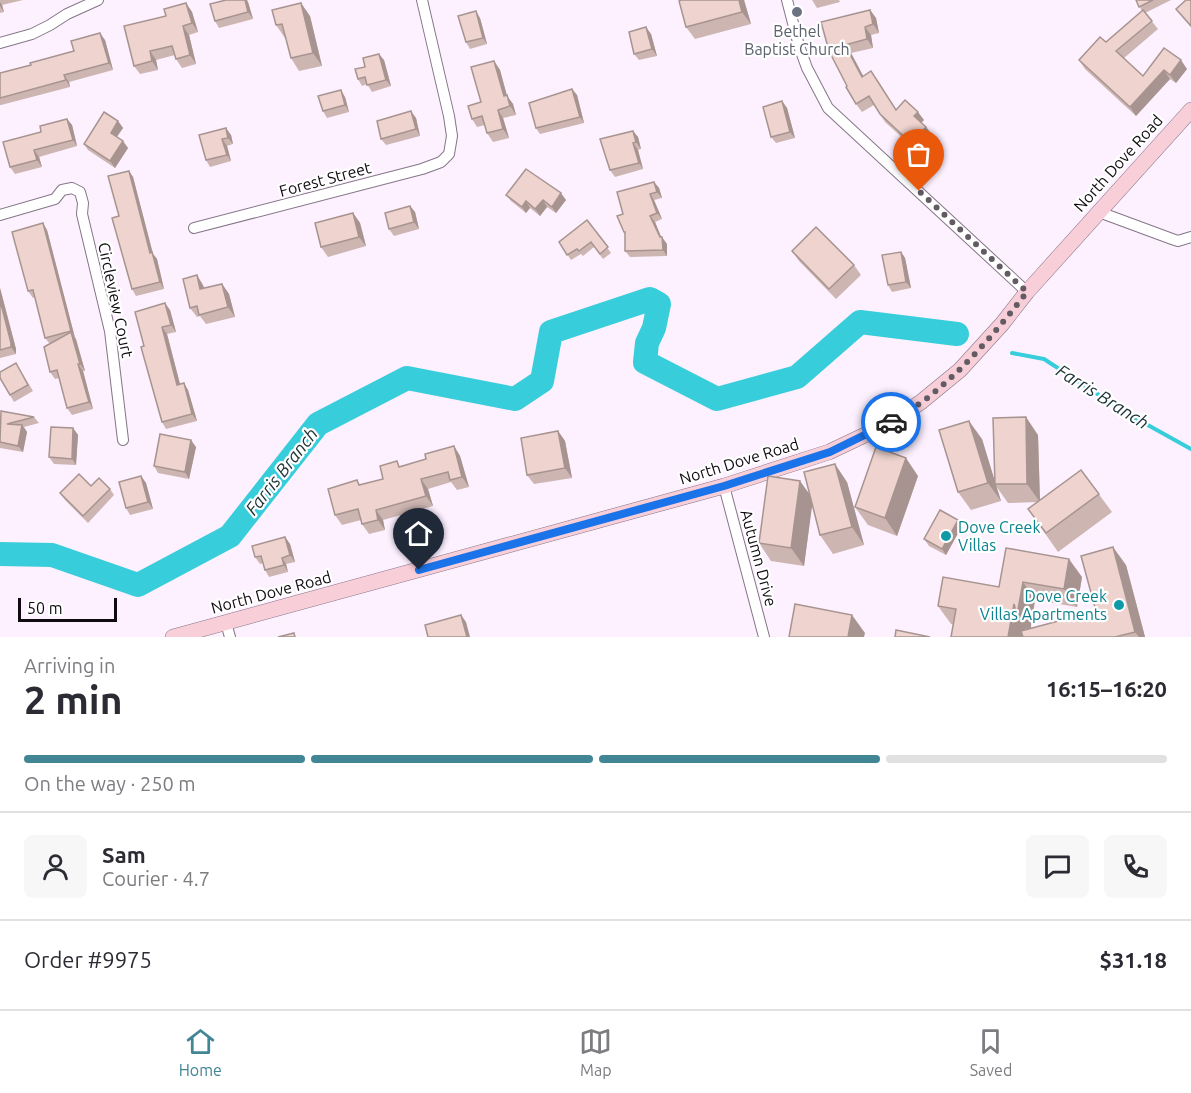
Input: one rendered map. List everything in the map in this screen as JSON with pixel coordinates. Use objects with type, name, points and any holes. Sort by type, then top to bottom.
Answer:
[{"type":"street","points":[[0,43],[32,34],[98,0]]},
{"type":"street","name":"Forest Street","points":[[194,228],[422,169],[441,162],[449,154],[452,136],[449,116],[422,0]]},
{"type":"street","points":[[787,0],[807,68],[828,108],[1027,292]]},
{"type":"street","name":"North Dove Road","points":[[173,637],[228,630],[724,486],[830,452],[888,424],[921,402],[960,370],[1191,110]]},
{"type":"street","name":"Circleview Court","points":[[0,213],[55,199],[62,190],[72,188],[80,192],[83,202],[82,214],[110,331],[123,440]]},
{"type":"street","points":[[1099,212],[1178,241],[1191,237]]},
{"type":"street","name":"Autumn Drive","points":[[724,486],[764,637]]},
{"type":"building","points":[[226,0],[245,0],[248,12],[215,21],[210,4]]},
{"type":"building","points":[[739,0],[742,12],[686,27],[679,1]]},
{"type":"building","points":[[1136,0],[1153,0],[1139,7]]},
{"type":"building","points":[[1186,0],[1191,0],[1191,26],[1176,9]]},
{"type":"building","points":[[186,3],[192,23],[183,26],[190,55],[176,59],[172,46],[150,51],[152,61],[134,66],[124,26],[166,16],[164,9]]},
{"type":"building","points":[[301,3],[313,53],[291,58],[282,24],[276,25],[272,10]]},
{"type":"building","points":[[870,10],[873,24],[865,27],[867,39],[845,45],[862,77],[871,71],[896,110],[905,100],[918,112],[914,116],[926,127],[911,143],[880,114],[869,96],[856,104],[829,51],[821,22]]},
{"type":"building","points":[[1143,10],[1152,21],[1116,51],[1143,76],[1164,48],[1181,60],[1170,75],[1164,70],[1130,107],[1079,60],[1100,37],[1106,42]]},
{"type":"building","points":[[476,11],[483,38],[466,42],[458,16]]},
{"type":"building","points":[[646,27],[652,49],[634,54],[629,32]]},
{"type":"building","points":[[100,33],[109,63],[64,75],[66,80],[0,98],[0,73],[74,51],[71,41]]},
{"type":"building","points":[[379,54],[386,80],[367,85],[365,77],[358,79],[355,69],[365,67],[363,58]]},
{"type":"building","points":[[494,61],[504,96],[507,95],[510,106],[498,110],[503,129],[487,133],[482,116],[472,119],[468,106],[481,102],[471,67]]},
{"type":"building","points":[[572,89],[580,117],[536,128],[529,103]]},
{"type":"building","points":[[341,90],[345,105],[323,111],[318,96]]},
{"type":"building","points":[[782,101],[790,132],[771,137],[763,107]]},
{"type":"building","points":[[411,111],[416,129],[381,139],[377,121]]},
{"type":"building","points":[[104,112],[118,121],[111,133],[123,141],[110,161],[84,144]]},
{"type":"building","points":[[67,119],[73,140],[34,150],[37,160],[10,167],[3,142],[41,132],[40,126]]},
{"type":"building","points":[[226,128],[228,138],[222,139],[227,155],[206,160],[199,135]]},
{"type":"building","points":[[633,131],[636,142],[633,143],[639,163],[610,170],[600,139]]},
{"type":"building","points":[[526,169],[561,193],[552,207],[543,200],[535,209],[526,201],[522,207],[506,195]]},
{"type":"building","points":[[129,171],[150,253],[152,252],[160,282],[132,289],[112,218],[119,216],[108,176]]},
{"type":"building","points":[[654,182],[657,192],[650,194],[657,213],[650,216],[662,237],[663,250],[625,251],[625,232],[617,216],[623,214],[617,192]]},
{"type":"building","points":[[410,206],[414,222],[389,229],[385,213]]},
{"type":"building","points":[[353,213],[359,237],[321,247],[315,223]]},
{"type":"building","points":[[587,220],[608,247],[600,254],[591,242],[579,251],[577,249],[567,255],[559,242]]},
{"type":"building","points":[[43,223],[71,331],[45,338],[33,290],[28,291],[12,232]]},
{"type":"building","points":[[816,227],[854,265],[829,289],[792,251]]},
{"type":"building","points":[[901,252],[906,282],[888,285],[882,255]]},
{"type":"building","points":[[197,275],[200,289],[222,284],[228,307],[199,315],[197,306],[190,308],[183,279]]},
{"type":"building","points":[[0,300],[11,347],[0,350]]},
{"type":"building","points":[[165,303],[171,325],[162,327],[177,385],[184,383],[192,414],[162,422],[141,347],[144,346],[135,312]]},
{"type":"building","points":[[71,332],[89,402],[67,408],[57,370],[50,372],[44,347]]},
{"type":"building","points":[[16,363],[28,385],[10,395],[0,378],[0,372]]},
{"type":"building","points":[[1,411],[34,417],[7,424],[22,425],[18,446],[0,442]]},
{"type":"building","points":[[1026,417],[1027,484],[995,484],[993,418]]},
{"type":"building","points":[[969,421],[988,483],[958,492],[939,430]]},
{"type":"building","points":[[51,427],[73,428],[72,459],[49,457]]},
{"type":"building","points":[[558,431],[565,468],[527,475],[521,438]]},
{"type":"building","points":[[160,434],[191,440],[185,472],[154,466]]},
{"type":"building","points":[[454,446],[462,477],[450,480],[448,472],[421,479],[426,496],[376,510],[378,520],[362,524],[358,509],[335,515],[328,489],[357,480],[359,485],[383,479],[380,466],[397,461],[399,467],[426,459],[425,454]]},
{"type":"building","points":[[876,447],[906,458],[885,518],[855,507]]},
{"type":"building","points":[[835,464],[852,527],[820,535],[804,472]]},
{"type":"building","points":[[1081,470],[1099,494],[1046,533],[1028,509]]},
{"type":"building","points":[[79,474],[91,486],[99,478],[110,489],[83,516],[60,493]]},
{"type":"building","points":[[141,476],[148,502],[126,508],[119,482]]},
{"type":"building","points":[[768,476],[800,481],[791,548],[759,543]]},
{"type":"building","points":[[940,510],[958,520],[942,549],[924,539]]},
{"type":"building","points":[[285,537],[290,555],[282,558],[284,565],[265,570],[261,556],[255,557],[252,546]]},
{"type":"building","points":[[1113,547],[1135,632],[1115,637],[1023,637],[1021,631],[1096,611],[1081,556]]},
{"type":"building","points":[[1006,548],[1069,559],[1064,589],[1023,582],[1017,615],[1014,604],[1008,637],[951,637],[956,609],[938,606],[943,577],[999,587]]},
{"type":"building","points":[[795,604],[852,615],[848,637],[789,637]]},
{"type":"building","points":[[461,615],[467,637],[428,637],[425,625]]},
{"type":"building","points":[[896,630],[930,637],[895,637]]},
{"type":"building","points":[[294,633],[295,637],[278,637]]},
{"type":"waterway","name":"Farris Branch","points":[[0,554],[52,555],[138,585],[230,536],[318,424],[407,378],[515,399],[542,381],[551,332],[650,299],[659,304],[654,328],[647,343],[645,362],[717,399],[797,377],[860,322],[957,334]]},
{"type":"waterway","name":"Farris Branch","points":[[1012,353],[1044,359],[1128,414],[1191,449]]},
{"type":"way so far","points":[[891,422],[921,402],[960,370],[1002,324],[1027,292],[919,191]]},
{"type":"place","name":"Bethel Baptist Church","points":[[797,12]]},
{"type":"place","name":"Dove Creek Villas","points":[[946,536]]},
{"type":"place","name":"Dove Creek Villas Apartments","points":[[1119,605]]},
{"type":"route","points":[[419,570],[724,486],[830,452],[891,422]]}]
